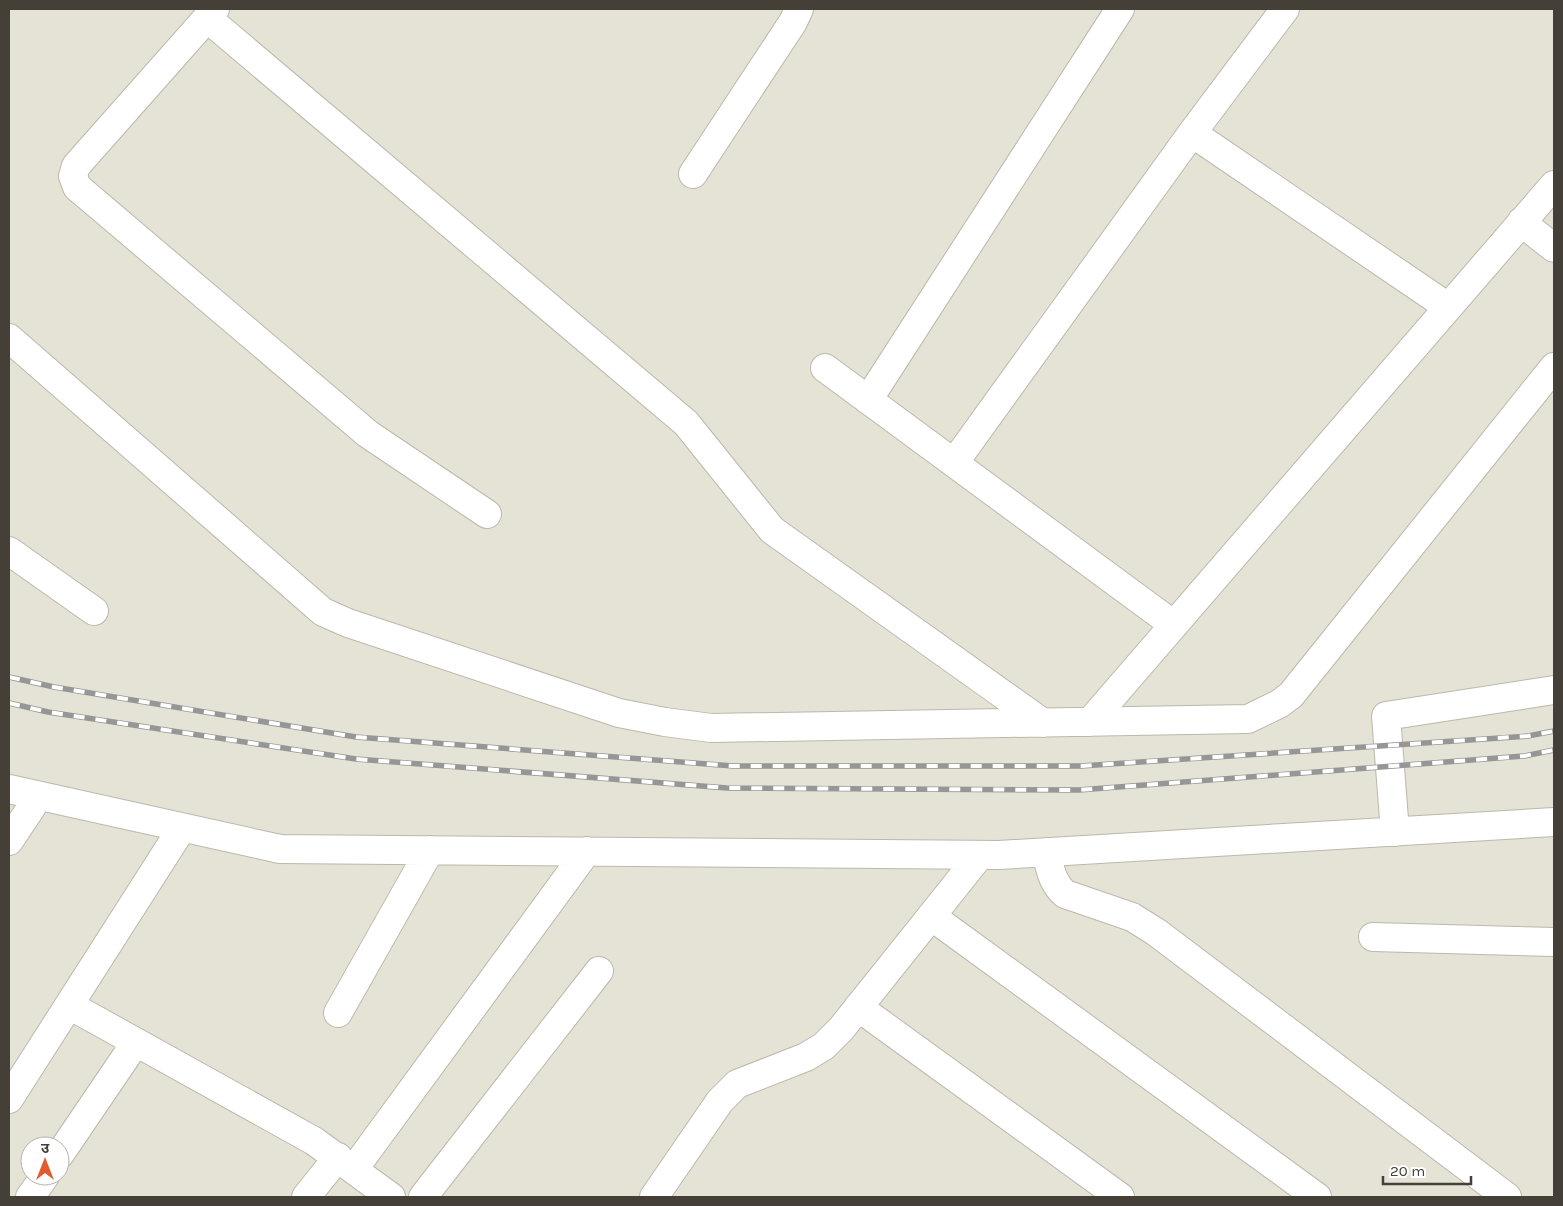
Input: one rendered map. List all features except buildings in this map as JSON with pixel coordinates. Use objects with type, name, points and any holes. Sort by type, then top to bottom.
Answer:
[{"type":"street","points":[[693,174],[793,22],[799,9]]},
{"type":"street","points":[[868,400],[1120,9]]},
{"type":"street","points":[[954,463],[1283,10]]},
{"type":"street","points":[[487,514],[368,434],[77,187],[73,176],[76,166],[211,13],[686,423],[772,530],[1043,723]]},
{"type":"street","points":[[1192,133],[1448,307]]},
{"type":"street","points":[[1090,722],[1554,185]]},
{"type":"street","points":[[1521,222],[1554,248]]},
{"type":"street","points":[[9,338],[323,612],[348,623],[619,713],[711,728],[1248,719],[1279,704],[1292,695],[1554,367]]},
{"type":"street","points":[[825,368],[1174,625]]},
{"type":"street","points":[[9,551],[94,611]]},
{"type":"street","points":[[1395,832],[1386,716],[1554,690]]},
{"type":"street","points":[[9,789],[280,849],[980,855],[1554,822]]},
{"type":"street","points":[[9,841],[39,796]]},
{"type":"street","points":[[9,1099],[182,828]]},
{"type":"street","points":[[338,1012],[430,850]]},
{"type":"street","points":[[306,1197],[346,1164],[587,851]]},
{"type":"street","points":[[1046,852],[1056,887],[1065,894],[1132,917],[1156,932],[1507,1197]]},
{"type":"street","points":[[654,1197],[720,1101],[737,1084],[812,1054],[824,1046],[841,1029],[980,855]]},
{"type":"street","points":[[932,916],[1317,1197]]},
{"type":"street","points":[[1373,937],[1554,942]]},
{"type":"street","points":[[423,1197],[600,971]]},
{"type":"street","points":[[69,1005],[314,1141],[391,1197]]},
{"type":"street","points":[[858,1007],[1120,1197]]},
{"type":"street","points":[[70,1139],[136,1042]]},
{"type":"street","points":[[30,1197],[38,1186]]},
{"type":"shaded area","points":[[9,9],[1554,9],[1554,1197],[9,1197]]},
{"type":"railway","points":[[9,677],[54,687],[356,737],[733,766],[1081,766],[1528,736],[1554,731]]},
{"type":"railway","points":[[9,703],[48,712],[356,759],[727,788],[1079,790],[1524,756],[1554,750]]}]
